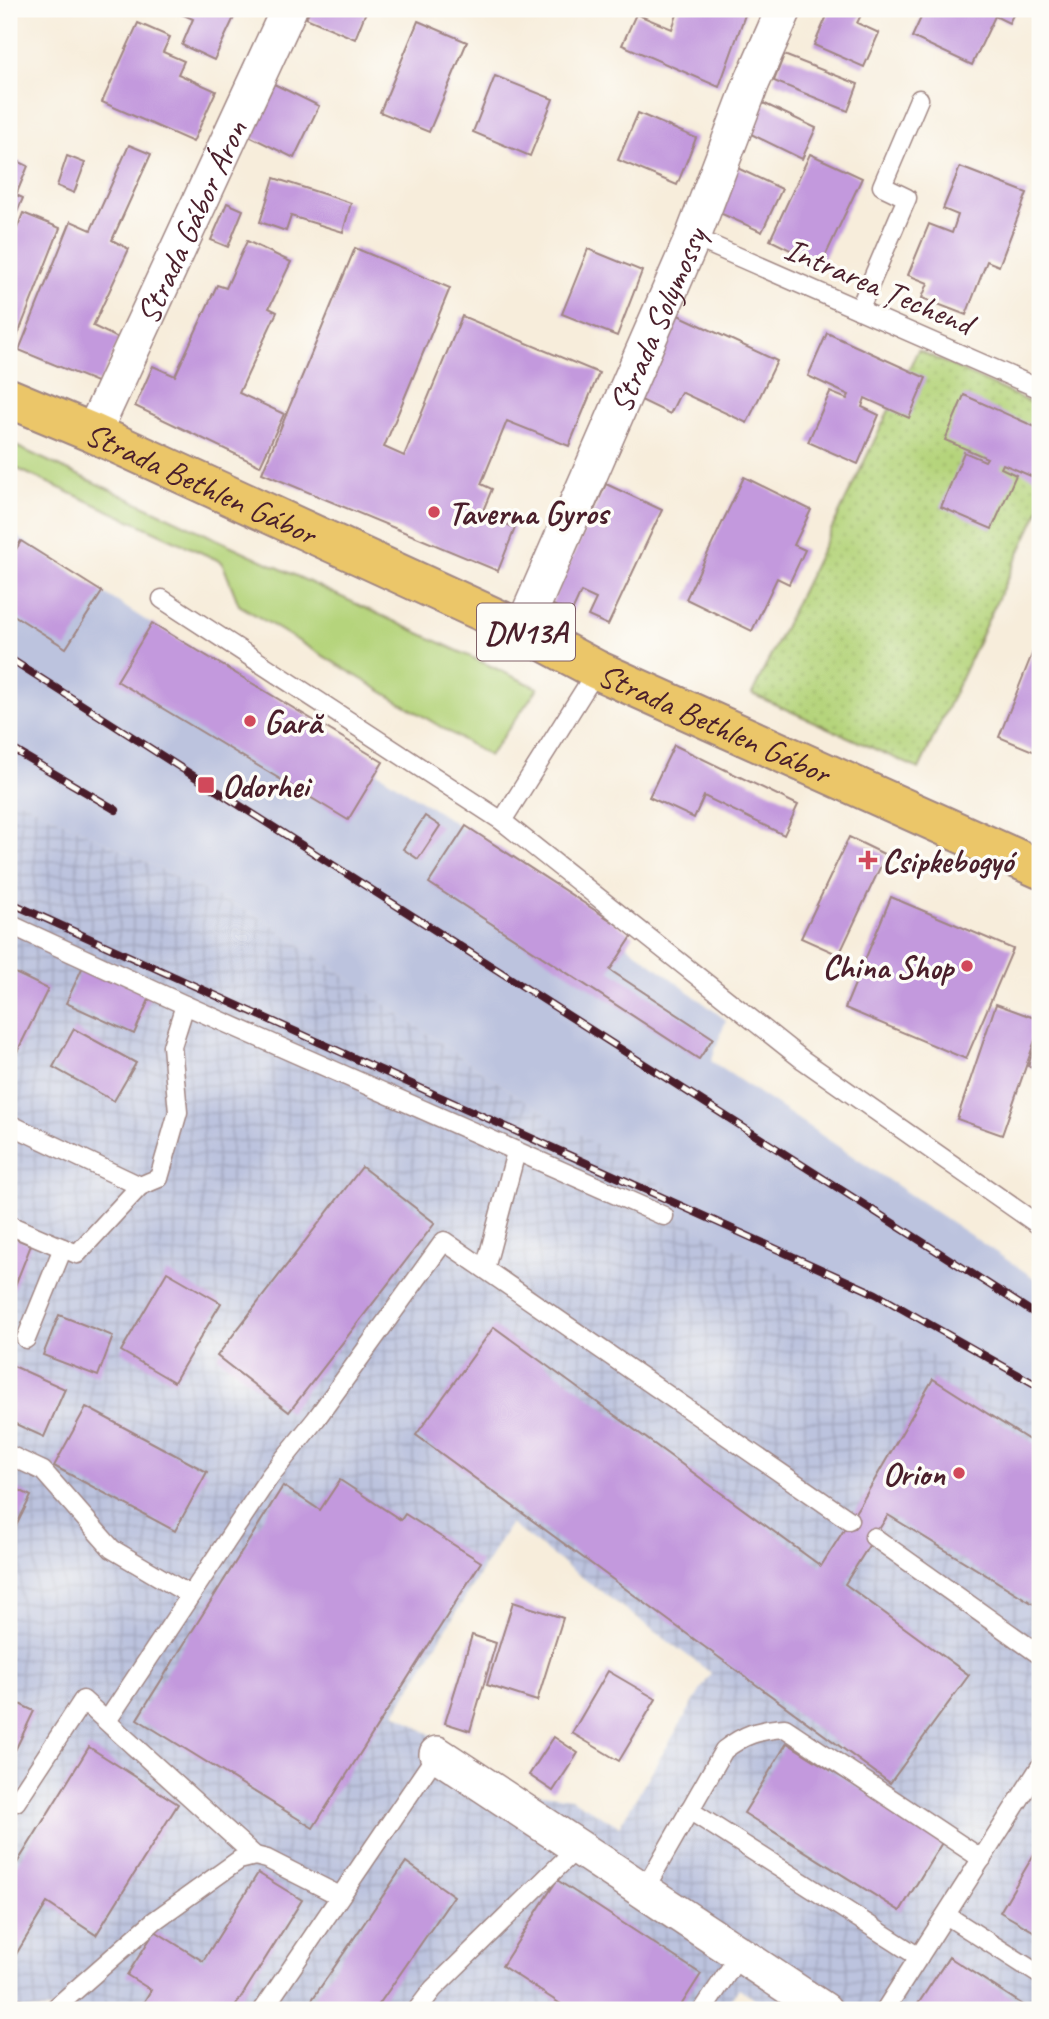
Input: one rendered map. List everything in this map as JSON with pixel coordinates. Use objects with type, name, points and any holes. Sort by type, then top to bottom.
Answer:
[{"type":"main road","name":"Strada Bethlen Gábor","points":[[9,398],[93,433],[522,630],[597,670],[1040,869]]},
{"type":"street","name":"Strada Gábor Áron","points":[[93,433],[289,9]]},
{"type":"street","name":"Strada Solymossy","points":[[522,630],[693,237],[783,9]]},
{"type":"street","points":[[437,1754],[824,2010]]},
{"type":"lane","points":[[859,310],[907,198],[881,186],[919,99]]},
{"type":"lane","name":"Intrarea Țechend","points":[[693,237],[1040,389]]},
{"type":"lane","points":[[162,599],[502,821],[803,1060],[1040,1226]]},
{"type":"lane","points":[[502,821],[597,670]]},
{"type":"lane","points":[[9,924],[185,1005],[664,1216]]},
{"type":"lane","points":[[9,1224],[77,1254],[140,1186],[159,1178],[178,1112],[172,1046],[185,1005]]},
{"type":"lane","points":[[9,1124],[140,1186]]},
{"type":"lane","points":[[485,1269],[516,1152]]},
{"type":"lane","points":[[107,1721],[270,1476],[316,1419],[444,1241],[849,1520]]},
{"type":"lane","points":[[26,1339],[63,1248]]},
{"type":"lane","points":[[9,1455],[43,1471],[112,1549],[190,1595]]},
{"type":"lane","points":[[874,1536],[1040,1655]]},
{"type":"lane","points":[[9,1798],[16,1802],[83,1700],[256,1856],[340,1896]]},
{"type":"lane","points":[[644,1891],[724,1750],[739,1739],[760,1730],[785,1728],[982,1859]]},
{"type":"lane","points":[[263,2010],[437,1754]]},
{"type":"lane","points":[[885,2010],[1040,1767]]},
{"type":"lane","points":[[689,1810],[919,1956]]},
{"type":"lane","points":[[417,2010],[433,1989],[578,1847]]},
{"type":"lane","points":[[53,2010],[154,1921],[239,1860],[256,1856]]},
{"type":"lane","points":[[946,1915],[1040,1975]]},
{"type":"lane","points":[[703,2010],[740,1954]]},
{"type":"lane","points":[[9,2003],[20,2010]]},
{"type":"shaded area","points":[[9,531],[533,874],[726,1020],[711,1061],[1040,1282],[1040,1414],[673,1215],[678,1195],[510,1091],[265,920],[9,795]]},
{"type":"shaded area","points":[[9,795],[265,920],[510,1091],[679,1195],[674,1215],[1040,1414],[1040,2010],[771,2010],[739,1988],[724,2010],[9,2010]],"holes":[[[510,1524],[711,1673],[619,1826],[571,1798],[523,1791],[395,1713]]]},
{"type":"green space","points":[[918,350],[1040,407],[1040,508],[919,769],[752,694]]},
{"type":"green space","points":[[9,443],[538,688],[489,756],[239,605],[222,562],[9,465]]},
{"type":"building","points":[[170,9],[238,9],[214,60],[182,45],[193,19]]},
{"type":"building","points":[[310,9],[367,9],[355,39],[306,18]]},
{"type":"building","points":[[679,9],[737,9],[746,12],[719,87],[622,45],[636,14],[672,29]]},
{"type":"building","points":[[830,9],[864,9],[857,23],[879,33],[864,67],[814,45]]},
{"type":"building","points":[[925,9],[1016,9],[1009,23],[995,16],[972,65],[912,37]]},
{"type":"building","points":[[418,21],[467,42],[429,132],[380,112]]},
{"type":"building","points":[[138,23],[170,37],[163,52],[184,61],[178,74],[216,91],[193,142],[102,102]]},
{"type":"building","points":[[784,55],[858,84],[848,111],[774,81]]},
{"type":"building","points":[[495,76],[553,99],[530,156],[473,132]]},
{"type":"building","points":[[274,84],[319,106],[294,158],[249,136]]},
{"type":"building","points":[[763,103],[816,128],[802,159],[749,133]]},
{"type":"building","points":[[638,113],[696,138],[677,185],[618,160]]},
{"type":"building","points":[[129,145],[151,154],[112,240],[129,249],[93,326],[120,339],[99,383],[19,350],[71,221],[91,230]]},
{"type":"building","points":[[810,154],[862,178],[821,265],[770,240]]},
{"type":"building","points":[[67,156],[85,163],[74,193],[57,186]]},
{"type":"building","points":[[9,157],[28,166],[16,195],[23,198],[9,231]]},
{"type":"building","points":[[731,165],[782,189],[762,232],[711,209]]},
{"type":"building","points":[[960,167],[1027,193],[999,266],[987,261],[966,315],[922,298],[928,283],[908,275],[929,224],[952,233],[958,215],[943,209]]},
{"type":"building","points":[[274,178],[351,203],[343,232],[291,216],[286,231],[260,222]]},
{"type":"building","points":[[227,203],[243,210],[228,247],[211,240]]},
{"type":"building","points":[[23,213],[60,228],[13,347],[9,346],[9,249]]},
{"type":"building","points":[[247,241],[291,262],[269,308],[277,312],[239,393],[284,414],[260,466],[135,406],[153,366],[175,376],[217,285],[226,288]]},
{"type":"building","points":[[355,248],[450,288],[384,447],[404,456],[462,316],[599,373],[569,446],[507,421],[481,484],[492,489],[482,513],[515,528],[498,571],[262,473]]},
{"type":"building","points":[[588,249],[642,271],[617,336],[562,314]]},
{"type":"building","points":[[676,314],[777,361],[747,423],[681,392],[670,414],[637,398]]},
{"type":"building","points":[[827,333],[926,378],[909,418],[865,398],[862,407],[879,415],[858,464],[808,442],[830,392],[847,399],[849,395],[808,376]]},
{"type":"building","points":[[964,395],[1040,429],[1040,480],[1003,464],[1001,468],[1016,475],[992,529],[941,507],[964,452],[985,461],[987,458],[945,440]]},
{"type":"building","points":[[744,477],[811,510],[794,545],[805,550],[789,584],[777,578],[752,631],[686,599]]},
{"type":"building","points":[[606,484],[662,510],[608,625],[588,616],[596,599],[581,592],[571,614],[551,604]]},
{"type":"building","points":[[21,541],[102,592],[66,648],[9,612],[9,561]]},
{"type":"building","name":"Gară","points":[[152,623],[383,762],[348,820],[117,681]]},
{"type":"building","points":[[1040,634],[1040,754],[999,737]]},
{"type":"building","points":[[674,745],[798,805],[784,835],[704,796],[694,818],[649,797]]},
{"type":"building","points":[[425,816],[440,826],[418,859],[403,849]]},
{"type":"building","points":[[466,826],[633,935],[610,970],[713,1038],[699,1059],[429,883]]},
{"type":"building","points":[[849,837],[886,855],[839,955],[801,938]]},
{"type":"building","points":[[891,897],[1013,949],[966,1059],[845,1008]]},
{"type":"building","points":[[84,964],[151,995],[134,1034],[66,1003]]},
{"type":"building","points":[[9,970],[48,989],[17,1052],[9,1047]]},
{"type":"building","points":[[996,1004],[1040,1020],[1002,1135],[957,1119]]},
{"type":"building","points":[[74,1029],[136,1063],[114,1101],[53,1067]]},
{"type":"building","points":[[1040,1033],[1040,1071],[1028,1066]]},
{"type":"building","points":[[362,1167],[435,1223],[289,1412],[217,1356]]},
{"type":"building","points":[[9,1236],[31,1245],[9,1301]]},
{"type":"building","points":[[167,1272],[221,1303],[174,1382],[121,1351]]},
{"type":"building","points":[[59,1315],[113,1336],[98,1376],[43,1355]]},
{"type":"building","points":[[494,1327],[821,1566],[863,1500],[933,1379],[1040,1447],[1040,1608],[888,1515],[845,1584],[969,1675],[890,1783],[416,1435]]},
{"type":"building","points":[[9,1364],[65,1389],[44,1437],[9,1421]]},
{"type":"building","points":[[86,1407],[207,1472],[175,1531],[54,1466]]},
{"type":"building","points":[[340,1480],[401,1520],[405,1514],[481,1562],[313,1828],[137,1719],[283,1486],[320,1510]]},
{"type":"building","points":[[9,1485],[31,1496],[11,1536],[9,1535]]},
{"type":"building","points":[[513,1602],[563,1618],[537,1701],[487,1685]]},
{"type":"building","points":[[472,1635],[496,1643],[470,1731],[445,1723]]},
{"type":"building","points":[[608,1671],[656,1699],[619,1761],[572,1733]]},
{"type":"building","points":[[9,1699],[34,1711],[9,1763]]},
{"type":"building","points":[[554,1737],[578,1753],[553,1791],[529,1775]]},
{"type":"building","points":[[787,1743],[943,1841],[900,1911],[744,1813]]},
{"type":"building","points":[[89,1747],[178,1804],[96,1935],[47,1903],[9,1966],[9,1876]]},
{"type":"building","points":[[1040,1844],[1040,1935],[1000,1912]]},
{"type":"building","points":[[406,1862],[454,1896],[375,2010],[305,2010]]},
{"type":"building","points":[[258,1873],[302,1900],[233,2010],[151,2010],[142,2005],[151,1990],[127,1975],[155,1931],[203,1961]]},
{"type":"building","points":[[557,1880],[701,1974],[678,2010],[570,2010],[502,1966]]},
{"type":"building","points":[[949,1957],[1031,2010],[914,2010]]},
{"type":"railway","points":[[9,658],[1040,1317]]},
{"type":"railway","points":[[9,747],[116,810]]},
{"type":"railway","points":[[9,902],[876,1294],[1040,1387]]},
{"type":"place","name":"Taverna Gyros","points":[[434,512]]},
{"type":"place","name":"Gară","points":[[250,721]]},
{"type":"place","name":"Odorhei","points":[[206,785]]},
{"type":"place","name":"Csipkebogyó","points":[[868,860]]},
{"type":"place","name":"China Shop","points":[[967,966]]},
{"type":"place","name":"Orion","points":[[959,1473]]}]
